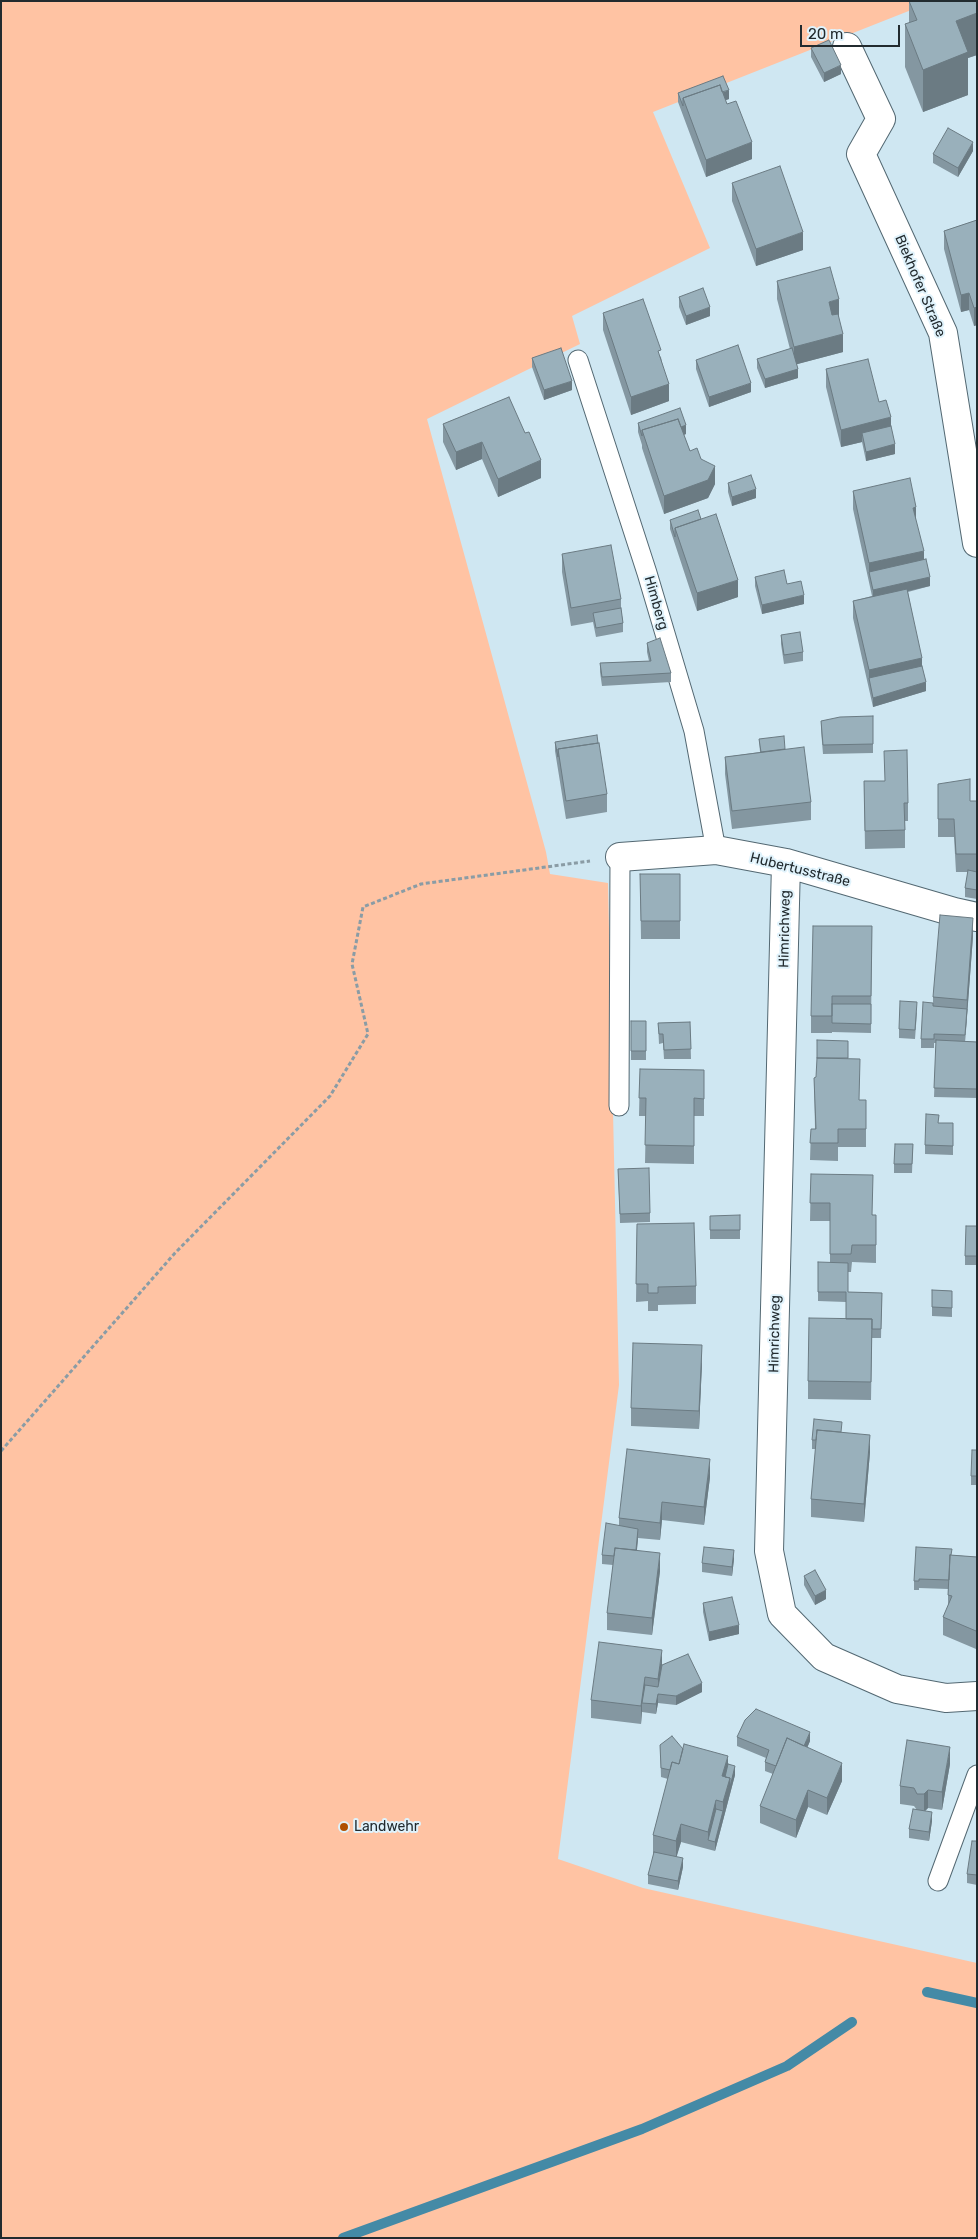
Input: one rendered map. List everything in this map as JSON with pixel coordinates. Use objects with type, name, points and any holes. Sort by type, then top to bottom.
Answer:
[{"type":"street","name":"Biekhofer Straße","points":[[846,47],[881,120],[861,154],[943,333],[977,543]]},
{"type":"street","name":"Hubertusstraße","points":[[620,857],[716,850],[786,863],[977,917]]},
{"type":"street","name":"Himrichweg","points":[[786,863],[769,1551],[782,1614],[824,1657],[898,1689],[946,1698],[977,1696]]},
{"type":"lane","name":"Himberg","points":[[578,360],[647,573],[694,731],[716,850]]},
{"type":"lane","points":[[619,1106],[620,857]]},
{"type":"lane","points":[[938,1881],[977,1775]]},
{"type":"path","points":[[1,1451],[175,1253],[330,1096],[368,1034],[352,964],[363,907],[421,884],[620,857]]},
{"type":"shaded area","points":[[1,1],[934,1],[653,112],[710,248],[572,316],[580,344],[427,419],[546,852],[550,874],[608,883],[619,1385],[558,1859],[643,1888],[977,1963],[977,2238],[1,2238]]},
{"type":"building","points":[[909,1],[977,1],[977,13],[956,21],[968,52],[923,70],[905,24],[917,20]]},
{"type":"building","points":[[829,40],[841,65],[824,73],[811,48]]},
{"type":"building","points":[[723,76],[729,90],[722,92],[720,85],[683,98],[683,106],[678,93]]},
{"type":"building","points":[[720,85],[727,104],[736,101],[752,142],[706,160],[683,98]]},
{"type":"building","points":[[948,128],[973,142],[958,168],[933,154]]},
{"type":"building","points":[[780,166],[803,232],[756,249],[732,183]]},
{"type":"building","points":[[977,220],[977,307],[974,308],[969,293],[961,295],[944,231]]},
{"type":"building","points":[[830,267],[839,299],[829,302],[832,315],[838,314],[843,334],[794,347],[777,281]]},
{"type":"building","points":[[703,288],[710,307],[686,316],[679,297]]},
{"type":"building","points":[[643,299],[661,350],[658,351],[669,384],[631,397],[603,313]]},
{"type":"building","points":[[738,345],[751,383],[709,397],[696,360]]},
{"type":"building","points":[[561,348],[572,381],[544,390],[532,358]]},
{"type":"building","points":[[792,348],[798,369],[765,379],[757,359]]},
{"type":"building","points":[[868,359],[879,402],[886,400],[891,417],[841,430],[826,369]]},
{"type":"building","points":[[509,397],[525,433],[529,432],[541,460],[498,479],[482,442],[456,452],[443,424]]},
{"type":"building","points":[[680,408],[686,425],[681,427],[678,419],[642,430],[642,436],[638,423]]},
{"type":"building","points":[[678,419],[690,451],[697,448],[701,459],[715,466],[708,480],[664,496],[642,430]]},
{"type":"building","points":[[891,426],[895,444],[866,452],[862,433]]},
{"type":"building","points":[[751,475],[756,489],[732,497],[728,483]]},
{"type":"building","points":[[910,478],[916,507],[913,508],[924,551],[869,563],[853,491]]},
{"type":"building","points":[[698,510],[701,519],[675,528],[675,537],[670,520]]},
{"type":"building","points":[[716,514],[738,580],[697,593],[675,528]]},
{"type":"building","points":[[611,545],[621,599],[571,608],[562,554]]},
{"type":"building","points":[[926,559],[930,577],[873,590],[869,572]]},
{"type":"building","points":[[784,570],[787,584],[801,581],[804,595],[762,605],[755,577]]},
{"type":"building","points":[[907,589],[922,658],[869,670],[853,601]]},
{"type":"building","points":[[621,608],[623,623],[596,628],[593,613]]},
{"type":"building","points":[[800,632],[803,652],[784,655],[781,635]]},
{"type":"building","points":[[660,638],[671,673],[602,677],[600,663],[651,661],[647,643]]},
{"type":"building","points":[[922,666],[926,682],[873,698],[869,678]]},
{"type":"building","points":[[873,716],[873,744],[823,745],[821,721],[840,717]]},
{"type":"building","points":[[597,735],[598,743],[558,749],[558,757],[555,742]]},
{"type":"building","points":[[784,736],[785,749],[761,752],[759,739]]},
{"type":"building","points":[[599,743],[607,794],[566,801],[558,749]]},
{"type":"building","points":[[804,747],[811,802],[732,811],[725,757]]},
{"type":"building","points":[[907,750],[908,803],[904,803],[905,830],[865,831],[864,781],[885,781],[884,751]]},
{"type":"building","points":[[970,779],[970,801],[977,801],[977,854],[956,854],[954,819],[938,819],[938,784]]},
{"type":"building","points":[[968,870],[977,872],[977,890],[965,888]]},
{"type":"building","points":[[640,874],[680,874],[680,921],[641,921]]},
{"type":"building","points":[[940,915],[973,918],[967,1000],[933,997]]},
{"type":"building","points":[[813,926],[872,926],[871,996],[832,996],[832,1016],[811,1016]]},
{"type":"building","points":[[900,1001],[917,1002],[915,1030],[899,1029]]},
{"type":"building","points":[[923,1002],[933,1003],[933,1006],[967,1009],[965,1035],[934,1034],[934,1039],[921,1039]]},
{"type":"building","points":[[832,1004],[871,1004],[871,1024],[832,1023]]},
{"type":"building","points":[[631,1021],[646,1021],[646,1051],[631,1051]]},
{"type":"building","points":[[690,1022],[691,1049],[664,1050],[663,1034],[659,1034],[658,1023]]},
{"type":"building","points":[[817,1040],[848,1041],[848,1058],[817,1058]]},
{"type":"building","points":[[936,1040],[977,1042],[977,1089],[934,1088]]},
{"type":"building","points":[[817,1058],[860,1059],[859,1100],[866,1100],[866,1129],[838,1129],[838,1143],[810,1143],[811,1129],[816,1129],[814,1078],[816,1077]]},
{"type":"building","points":[[640,1069],[704,1070],[704,1099],[694,1098],[694,1146],[645,1145],[646,1098],[639,1098]]},
{"type":"building","points":[[926,1114],[939,1115],[938,1123],[953,1123],[953,1146],[925,1145]]},
{"type":"building","points":[[895,1144],[913,1144],[912,1164],[894,1164]]},
{"type":"building","points":[[649,1168],[650,1213],[620,1214],[618,1169]]},
{"type":"building","points":[[811,1174],[873,1175],[872,1215],[876,1215],[876,1245],[852,1245],[851,1254],[830,1254],[830,1203],[810,1203]]},
{"type":"building","points":[[740,1215],[740,1230],[710,1230],[710,1216]]},
{"type":"building","points":[[694,1223],[696,1286],[658,1287],[658,1293],[648,1293],[648,1284],[636,1284],[637,1224]]},
{"type":"building","points":[[966,1226],[977,1226],[977,1256],[965,1256]]},
{"type":"building","points":[[818,1262],[848,1263],[848,1292],[882,1293],[881,1329],[872,1329],[872,1319],[846,1319],[846,1292],[818,1292]]},
{"type":"building","points":[[932,1290],[952,1291],[952,1308],[932,1307]]},
{"type":"building","points":[[809,1318],[872,1319],[871,1382],[808,1381]]},
{"type":"building","points":[[633,1343],[702,1345],[699,1411],[631,1408]]},
{"type":"building","points":[[814,1419],[842,1422],[841,1432],[817,1430],[816,1440],[812,1440]]},
{"type":"building","points":[[817,1430],[870,1435],[864,1504],[811,1499]]},
{"type":"building","points":[[627,1449],[710,1459],[704,1507],[662,1502],[660,1523],[619,1518]]},
{"type":"building","points":[[972,1450],[977,1450],[977,1476],[971,1476]]},
{"type":"building","points":[[606,1523],[638,1529],[636,1550],[615,1548],[614,1556],[602,1555]]},
{"type":"building","points":[[704,1547],[734,1550],[732,1567],[702,1563]]},
{"type":"building","points":[[916,1547],[952,1549],[949,1580],[919,1579],[919,1581],[914,1581]]},
{"type":"building","points":[[615,1548],[660,1553],[652,1618],[607,1613]]},
{"type":"building","points":[[950,1555],[977,1557],[976,1631],[943,1617],[952,1596],[948,1595]]},
{"type":"building","points":[[815,1570],[826,1590],[815,1596],[804,1576]]},
{"type":"building","points":[[732,1597],[739,1625],[709,1632],[703,1603]]},
{"type":"building","points":[[599,1642],[662,1650],[658,1679],[645,1677],[641,1706],[591,1700]]},
{"type":"building","points":[[688,1654],[702,1683],[676,1696],[658,1694],[656,1704],[642,1703],[645,1685],[658,1687],[662,1665]]},
{"type":"building","points":[[756,1709],[810,1732],[804,1746],[787,1738],[776,1766],[765,1762],[769,1750],[737,1737],[745,1720]]},
{"type":"building","points":[[672,1736],[683,1749],[679,1764],[672,1762],[670,1770],[661,1768],[660,1745]]},
{"type":"building","points":[[787,1738],[842,1763],[827,1798],[808,1790],[796,1820],[760,1806]]},
{"type":"building","points":[[907,1740],[950,1747],[942,1792],[928,1790],[924,1794],[917,1794],[914,1788],[900,1786]]},
{"type":"building","points":[[684,1744],[728,1756],[722,1776],[730,1778],[723,1802],[716,1800],[708,1832],[681,1824],[676,1841],[653,1835],[672,1762],[679,1764]]},
{"type":"building","points":[[728,1764],[735,1766],[730,1787],[730,1778],[725,1777]]},
{"type":"building","points":[[716,1809],[723,1811],[715,1842],[708,1840]]},
{"type":"building","points":[[913,1809],[932,1812],[929,1832],[909,1829]]},
{"type":"building","points":[[972,1841],[977,1841],[977,1875],[967,1874]]},
{"type":"building","points":[[654,1852],[683,1858],[678,1881],[648,1875]]},
{"type":"waterway","points":[[927,1992],[977,2003]]},
{"type":"waterway","points":[[343,2238],[642,2129],[787,2066],[852,2022]]},
{"type":"place","name":"Landwehr","points":[[344,1827]]}]
